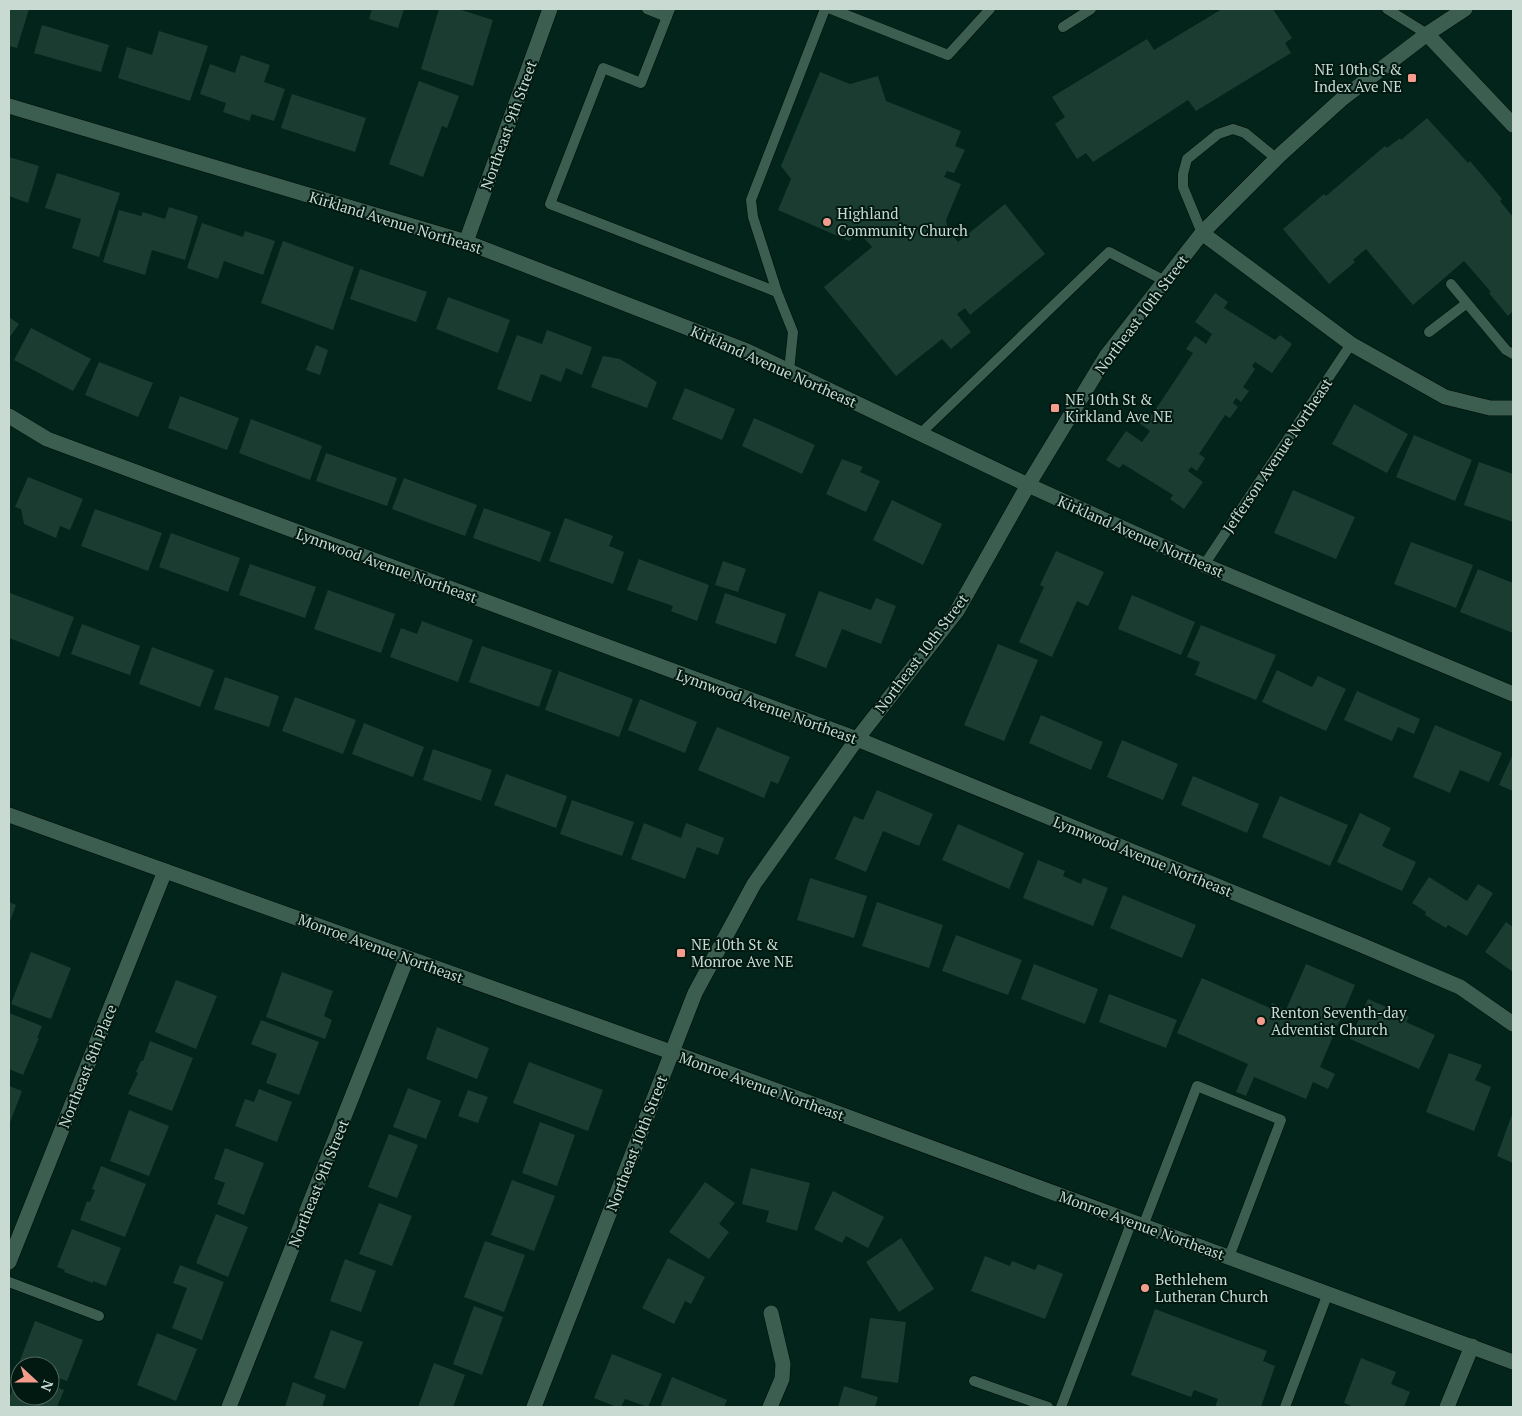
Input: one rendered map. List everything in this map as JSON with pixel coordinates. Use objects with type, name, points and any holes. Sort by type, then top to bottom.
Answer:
[{"type":"street","name":"Northeast 9th Street","points":[[466,242],[550,9]]},
{"type":"street","name":"Northeast 10th Street","points":[[534,1407],[695,993],[754,884],[857,739],[957,611],[1028,485],[1107,355],[1202,233],[1276,159],[1343,98],[1427,34],[1466,9]]},
{"type":"street","points":[[1427,34],[1513,125]]},
{"type":"street","name":"Kirkland Avenue Northeast","points":[[9,106],[466,242],[738,348],[921,432],[1028,485],[1204,565],[1513,694]]},
{"type":"street","points":[[1202,233],[1351,344],[1445,397],[1490,408],[1513,408]]},
{"type":"street","name":"Lynnwood Avenue Northeast","points":[[9,416],[47,439],[857,739],[1359,944],[1460,988],[1513,1024]]},
{"type":"street","name":"Monroe Avenue Northeast","points":[[9,815],[671,1052],[1513,1362]]},
{"type":"street","name":"Northeast 8th Place","points":[[9,1262],[165,871]]},
{"type":"street","name":"Northeast 9th Street","points":[[229,1407],[407,958]]},
{"type":"street","points":[[770,1313],[783,1364],[782,1379],[770,1407]]},
{"type":"street","points":[[1447,1407],[1472,1346]]},
{"type":"lane","points":[[647,9],[669,13],[641,83],[603,68],[550,204],[777,292]]},
{"type":"lane","points":[[790,371],[793,332],[777,292],[753,217],[751,200],[825,9]]},
{"type":"lane","points":[[831,9],[948,54],[990,9]]},
{"type":"lane","points":[[1063,27],[1091,9]]},
{"type":"lane","points":[[1387,9],[1427,34]]},
{"type":"lane","points":[[1202,233],[1183,187],[1183,174],[1187,159],[1218,134],[1232,129],[1245,133],[1276,159]]},
{"type":"lane","points":[[921,432],[1109,252],[1164,281]]},
{"type":"lane","points":[[1451,284],[1506,350],[1513,354]]},
{"type":"lane","points":[[1429,332],[1466,303]]},
{"type":"lane","name":"Jefferson Avenue Northeast","points":[[1204,565],[1351,344]]},
{"type":"lane","points":[[1061,1407],[1197,1086],[1281,1120],[1229,1257]]},
{"type":"lane","points":[[9,1282],[99,1316]]},
{"type":"lane","points":[[1285,1407],[1328,1293]]},
{"type":"lane","points":[[974,1381],[1048,1407]]},
{"type":"building","points":[[9,9],[29,9],[17,48],[9,46]]},
{"type":"building","points":[[372,9],[404,9],[398,28],[369,19]]},
{"type":"building","points":[[439,9],[458,9],[493,20],[473,86],[421,69]]},
{"type":"building","points":[[1222,9],[1273,9],[1292,38],[1285,43],[1291,53],[1196,111],[1188,100],[1093,162],[1086,153],[1077,159],[1055,124],[1065,117],[1052,97],[1147,39],[1154,50]]},
{"type":"building","points":[[42,25],[109,45],[101,72],[34,53]]},
{"type":"building","points":[[159,31],[208,46],[190,101],[118,78],[127,47],[152,55]]},
{"type":"building","points":[[241,55],[270,65],[264,82],[285,89],[274,121],[252,114],[249,121],[223,112],[226,103],[200,94],[210,64],[235,73]]},
{"type":"building","points":[[820,72],[850,84],[878,76],[886,101],[961,131],[955,146],[965,150],[954,173],[947,171],[944,177],[961,184],[946,220],[948,230],[958,242],[1005,204],[1045,254],[970,315],[965,308],[957,314],[971,332],[951,349],[942,339],[896,376],[824,287],[872,247],[864,238],[856,235],[849,241],[778,210],[791,179],[781,166]]},
{"type":"building","points":[[419,81],[459,96],[447,128],[442,126],[423,177],[389,164]]},
{"type":"building","points":[[292,94],[366,118],[355,152],[281,128]]},
{"type":"building","points":[[1427,118],[1468,163],[1470,161],[1502,199],[1500,201],[1513,217],[1513,311],[1508,316],[1489,293],[1491,292],[1464,261],[1413,305],[1366,249],[1353,260],[1355,262],[1329,284],[1283,229],[1324,194],[1326,196],[1385,146],[1387,148],[1400,138],[1401,140]]},
{"type":"building","points":[[9,157],[39,166],[28,203],[9,196]]},
{"type":"building","points":[[57,173],[120,193],[99,257],[72,248],[81,219],[45,208]]},
{"type":"building","points":[[169,207],[198,216],[185,260],[152,250],[145,275],[103,262],[119,210],[141,216],[143,212],[165,219]]},
{"type":"building","points":[[202,223],[243,237],[245,231],[275,241],[263,275],[224,261],[218,279],[187,268]]},
{"type":"building","points":[[283,241],[354,267],[333,330],[261,303]]},
{"type":"building","points":[[360,269],[427,292],[416,322],[350,299]]},
{"type":"building","points":[[1215,293],[1228,302],[1224,308],[1275,340],[1280,335],[1292,344],[1272,373],[1255,362],[1252,366],[1255,369],[1243,387],[1249,391],[1241,402],[1236,398],[1233,403],[1238,407],[1230,418],[1225,415],[1199,454],[1205,458],[1197,471],[1191,467],[1188,471],[1203,482],[1184,509],[1170,499],[1173,495],[1123,464],[1119,468],[1106,460],[1126,431],[1142,442],[1150,431],[1139,423],[1147,412],[1152,415],[1193,353],[1186,349],[1195,336],[1206,344],[1212,334],[1195,322]]},
{"type":"building","points":[[448,297],[510,320],[498,353],[436,329]]},
{"type":"building","points":[[9,317],[19,324],[9,338]]},
{"type":"building","points":[[31,328],[91,359],[73,391],[14,360]]},
{"type":"building","points":[[547,330],[592,347],[582,375],[566,368],[561,382],[541,374],[531,402],[497,389],[517,335],[542,344]]},
{"type":"building","points":[[316,345],[328,350],[320,375],[306,370]]},
{"type":"building","points":[[603,356],[620,359],[657,382],[647,408],[591,387]]},
{"type":"building","points":[[99,362],[153,383],[138,417],[85,395]]},
{"type":"building","points":[[685,388],[735,409],[722,440],[672,419]]},
{"type":"building","points":[[180,396],[239,418],[227,450],[168,428]]},
{"type":"building","points":[[1354,404],[1408,434],[1387,473],[1332,444]]},
{"type":"building","points":[[754,418],[815,445],[802,474],[742,446]]},
{"type":"building","points":[[251,419],[322,446],[310,480],[239,453]]},
{"type":"building","points":[[1414,435],[1472,460],[1455,501],[1396,477]]},
{"type":"building","points":[[326,453],[397,478],[387,506],[316,481]]},
{"type":"building","points":[[842,459],[863,467],[860,472],[880,481],[866,512],[826,494]]},
{"type":"building","points":[[1479,462],[1513,474],[1513,522],[1464,505]]},
{"type":"building","points":[[28,477],[83,499],[70,530],[60,526],[56,538],[24,524],[21,509],[15,507]]},
{"type":"building","points":[[404,478],[477,505],[465,536],[392,509]]},
{"type":"building","points":[[1293,490],[1355,517],[1336,559],[1274,533]]},
{"type":"building","points":[[892,500],[942,524],[923,565],[873,540]]},
{"type":"building","points":[[484,508],[551,532],[540,562],[473,538]]},
{"type":"building","points":[[95,509],[162,533],[148,571],[81,546]]},
{"type":"building","points":[[565,518],[613,536],[609,546],[624,552],[613,584],[549,561]]},
{"type":"building","points":[[171,533],[240,558],[228,592],[159,567]]},
{"type":"building","points":[[1411,542],[1473,565],[1456,608],[1394,584]]},
{"type":"building","points":[[1056,551],[1104,572],[1088,606],[1077,601],[1052,657],[1019,642],[1044,587],[1040,585]]},
{"type":"building","points":[[639,559],[709,585],[697,621],[671,611],[673,606],[627,590]]},
{"type":"building","points":[[723,561],[746,569],[738,592],[715,585]]},
{"type":"building","points":[[250,564],[316,587],[305,618],[239,595]]},
{"type":"building","points":[[1478,569],[1513,583],[1513,633],[1460,612]]},
{"type":"building","points":[[328,590],[395,614],[381,653],[314,629]]},
{"type":"building","points":[[819,591],[871,610],[876,598],[896,606],[881,644],[842,629],[826,668],[795,656]]},
{"type":"building","points":[[10,593],[74,617],[59,657],[9,638]]},
{"type":"building","points":[[725,593],[786,614],[776,644],[715,623]]},
{"type":"building","points":[[1132,595],[1195,622],[1181,655],[1118,629]]},
{"type":"building","points":[[422,621],[473,640],[458,682],[390,657],[401,628],[417,634]]},
{"type":"building","points":[[82,624],[140,646],[130,675],[71,654]]},
{"type":"building","points":[[1201,625],[1276,655],[1256,700],[1195,675],[1200,662],[1187,657]]},
{"type":"building","points":[[998,644],[1038,660],[1004,741],[964,725]]},
{"type":"building","points":[[482,646],[552,670],[539,707],[469,682]]},
{"type":"building","points":[[152,647],[214,670],[200,707],[139,684]]},
{"type":"building","points":[[1277,670],[1312,687],[1318,676],[1346,689],[1326,731],[1262,702]]},
{"type":"building","points":[[559,671],[633,699],[619,737],[545,710]]},
{"type":"building","points":[[225,677],[279,696],[269,727],[214,709]]},
{"type":"building","points":[[1357,691],[1420,719],[1414,734],[1398,727],[1392,741],[1344,720]]},
{"type":"building","points":[[295,697],[356,720],[343,754],[282,731]]},
{"type":"building","points":[[640,699],[697,722],[685,753],[628,730]]},
{"type":"building","points":[[1041,715],[1103,742],[1091,770],[1029,743]]},
{"type":"building","points":[[364,723],[424,747],[413,777],[352,754]]},
{"type":"building","points":[[1435,725],[1502,753],[1489,782],[1460,770],[1450,793],[1413,777]]},
{"type":"building","points":[[717,727],[790,757],[778,784],[771,781],[764,798],[698,770]]},
{"type":"building","points":[[1122,740],[1178,764],[1163,800],[1107,777]]},
{"type":"building","points":[[433,749],[492,770],[481,801],[423,780]]},
{"type":"building","points":[[1513,754],[1513,791],[1499,785]]},
{"type":"building","points":[[506,774],[567,796],[556,828],[494,805]]},
{"type":"building","points":[[1193,776],[1259,804],[1247,833],[1181,805]]},
{"type":"building","points":[[877,790],[933,814],[919,846],[883,831],[866,872],[835,859],[854,816],[863,820]]},
{"type":"building","points":[[1280,796],[1348,825],[1330,866],[1262,837]]},
{"type":"building","points":[[572,800],[634,822],[622,856],[560,834]]},
{"type":"building","points":[[1360,813],[1391,828],[1382,846],[1416,862],[1402,891],[1337,862]]},
{"type":"building","points":[[644,823],[681,838],[686,823],[724,838],[718,855],[697,847],[685,879],[631,859]]},
{"type":"building","points":[[958,824],[1024,853],[1009,889],[942,860]]},
{"type":"building","points":[[1038,860],[1065,871],[1063,876],[1081,884],[1083,878],[1108,888],[1093,926],[1023,898]]},
{"type":"building","points":[[1429,877],[1467,901],[1478,884],[1493,893],[1467,936],[1448,925],[1446,928],[1425,915],[1426,912],[1412,903]]},
{"type":"building","points":[[810,878],[867,896],[854,938],[797,920]]},
{"type":"building","points":[[1123,895],[1196,925],[1182,958],[1110,928]]},
{"type":"building","points":[[9,902],[16,905],[9,924]]},
{"type":"building","points":[[877,902],[943,925],[929,968],[862,946]]},
{"type":"building","points":[[1506,922],[1513,927],[1513,972],[1485,952]]},
{"type":"building","points":[[956,935],[1022,960],[1008,995],[942,971]]},
{"type":"building","points":[[31,952],[71,968],[51,1019],[11,1004]]},
{"type":"building","points":[[1034,964],[1098,989],[1085,1024],[1021,999]]},
{"type":"building","name":"Renton Seventh-day Adventist Church","points":[[1306,964],[1355,985],[1320,1067],[1335,1074],[1328,1089],[1313,1082],[1306,1099],[1254,1077],[1246,1096],[1236,1092],[1248,1064],[1177,1033],[1202,978],[1270,1008],[1272,1003],[1286,1010]]},
{"type":"building","points":[[282,972],[333,991],[324,1016],[332,1020],[325,1039],[266,1017]]},
{"type":"building","points":[[176,980],[217,996],[196,1049],[155,1032]]},
{"type":"building","points":[[1109,994],[1177,1020],[1166,1048],[1099,1022]]},
{"type":"building","points":[[1368,999],[1409,1017],[1406,1022],[1435,1035],[1419,1069],[1350,1039]]},
{"type":"building","points":[[9,1013],[42,1026],[37,1038],[39,1038],[23,1075],[9,1069]]},
{"type":"building","points":[[261,1020],[319,1042],[299,1095],[266,1083],[277,1054],[251,1044]]},
{"type":"building","points":[[437,1027],[489,1048],[477,1079],[426,1059]]},
{"type":"building","points":[[150,1041],[193,1058],[172,1111],[128,1094]]},
{"type":"building","points":[[1449,1053],[1482,1065],[1475,1080],[1491,1087],[1474,1131],[1426,1112]]},
{"type":"building","points":[[529,1062],[603,1090],[588,1131],[513,1103]]},
{"type":"building","points":[[9,1086],[22,1091],[9,1125]]},
{"type":"building","points":[[408,1088],[441,1101],[426,1139],[393,1127]]},
{"type":"building","points":[[259,1089],[292,1102],[277,1142],[235,1126],[245,1099],[254,1102]]},
{"type":"building","points":[[468,1090],[488,1097],[478,1123],[458,1116]]},
{"type":"building","points":[[129,1110],[169,1126],[149,1176],[110,1161]]},
{"type":"building","points":[[1513,1112],[1513,1163],[1497,1156]]},
{"type":"building","points":[[540,1122],[575,1135],[557,1186],[522,1173]]},
{"type":"building","points":[[389,1134],[418,1145],[397,1198],[368,1187]]},
{"type":"building","points":[[225,1148],[264,1163],[244,1215],[217,1204],[225,1183],[214,1179]]},
{"type":"building","points":[[101,1166],[146,1184],[125,1237],[80,1220],[87,1201],[90,1202],[95,1190],[92,1189]]},
{"type":"building","points":[[751,1168],[810,1183],[797,1231],[766,1222],[769,1211],[742,1204]]},
{"type":"building","points":[[512,1180],[555,1196],[534,1251],[491,1235]]},
{"type":"building","points":[[705,1182],[735,1203],[719,1224],[729,1232],[709,1259],[669,1232]]},
{"type":"building","points":[[833,1191],[884,1217],[868,1248],[846,1236],[842,1243],[814,1229]]},
{"type":"building","points":[[379,1203],[412,1216],[392,1266],[359,1254]]},
{"type":"building","points":[[216,1214],[248,1227],[228,1277],[196,1263]]},
{"type":"building","points":[[72,1229],[121,1248],[106,1286],[64,1272],[65,1270],[57,1267]]},
{"type":"building","points":[[901,1238],[934,1289],[899,1312],[866,1262]]},
{"type":"building","points":[[485,1241],[525,1255],[504,1312],[464,1297]]},
{"type":"building","points":[[985,1256],[1010,1266],[1012,1261],[1035,1270],[1038,1264],[1063,1274],[1045,1319],[971,1291]]},
{"type":"building","points":[[668,1258],[705,1277],[691,1304],[685,1301],[674,1324],[642,1308]]},
{"type":"building","points":[[345,1259],[376,1271],[361,1312],[330,1301]]},
{"type":"building","points":[[180,1265],[224,1282],[202,1340],[172,1328],[187,1288],[173,1283]]},
{"type":"building","points":[[474,1306],[503,1317],[482,1375],[453,1364]]},
{"type":"building","points":[[1155,1309],[1267,1351],[1263,1361],[1275,1366],[1261,1407],[1215,1407],[1218,1399],[1194,1390],[1191,1397],[1131,1375]]},
{"type":"building","points":[[870,1318],[906,1322],[898,1383],[861,1378]]},
{"type":"building","points":[[35,1321],[83,1340],[67,1381],[60,1379],[60,1356],[22,1356]]},
{"type":"building","points":[[331,1330],[363,1342],[345,1389],[314,1378]]},
{"type":"building","points":[[157,1333],[197,1349],[176,1401],[137,1385]]},
{"type":"building","points":[[612,1354],[662,1374],[648,1407],[625,1399],[621,1407],[617,1407],[594,1398]]},
{"type":"building","points":[[1361,1358],[1396,1372],[1391,1384],[1410,1392],[1404,1407],[1354,1407],[1344,1403]]},
{"type":"building","points":[[434,1363],[465,1375],[453,1407],[418,1407]]},
{"type":"building","points":[[672,1377],[727,1400],[724,1407],[660,1407]]},
{"type":"building","points":[[293,1382],[326,1395],[322,1407],[285,1407]]},
{"type":"building","points":[[844,1386],[878,1397],[875,1407],[838,1407]]},
{"type":"building","points":[[60,1389],[64,1390],[60,1400]]},
{"type":"building","points":[[10,1396],[10,1406],[57,1406],[9,1407]]},
{"type":"place","name":"NE 10th St & Index Ave NE","points":[[1412,78]]},
{"type":"place","name":"Highland Community Church","points":[[827,222]]},
{"type":"place","name":"NE 10th St & Kirkland Ave NE","points":[[1055,408]]},
{"type":"place","name":"NE 10th St & Monroe Ave NE","points":[[681,953]]},
{"type":"place","name":"Renton Seventh-day Adventist Church","points":[[1261,1021]]},
{"type":"place","name":"Bethlehem Lutheran Church","points":[[1145,1288]]}]
